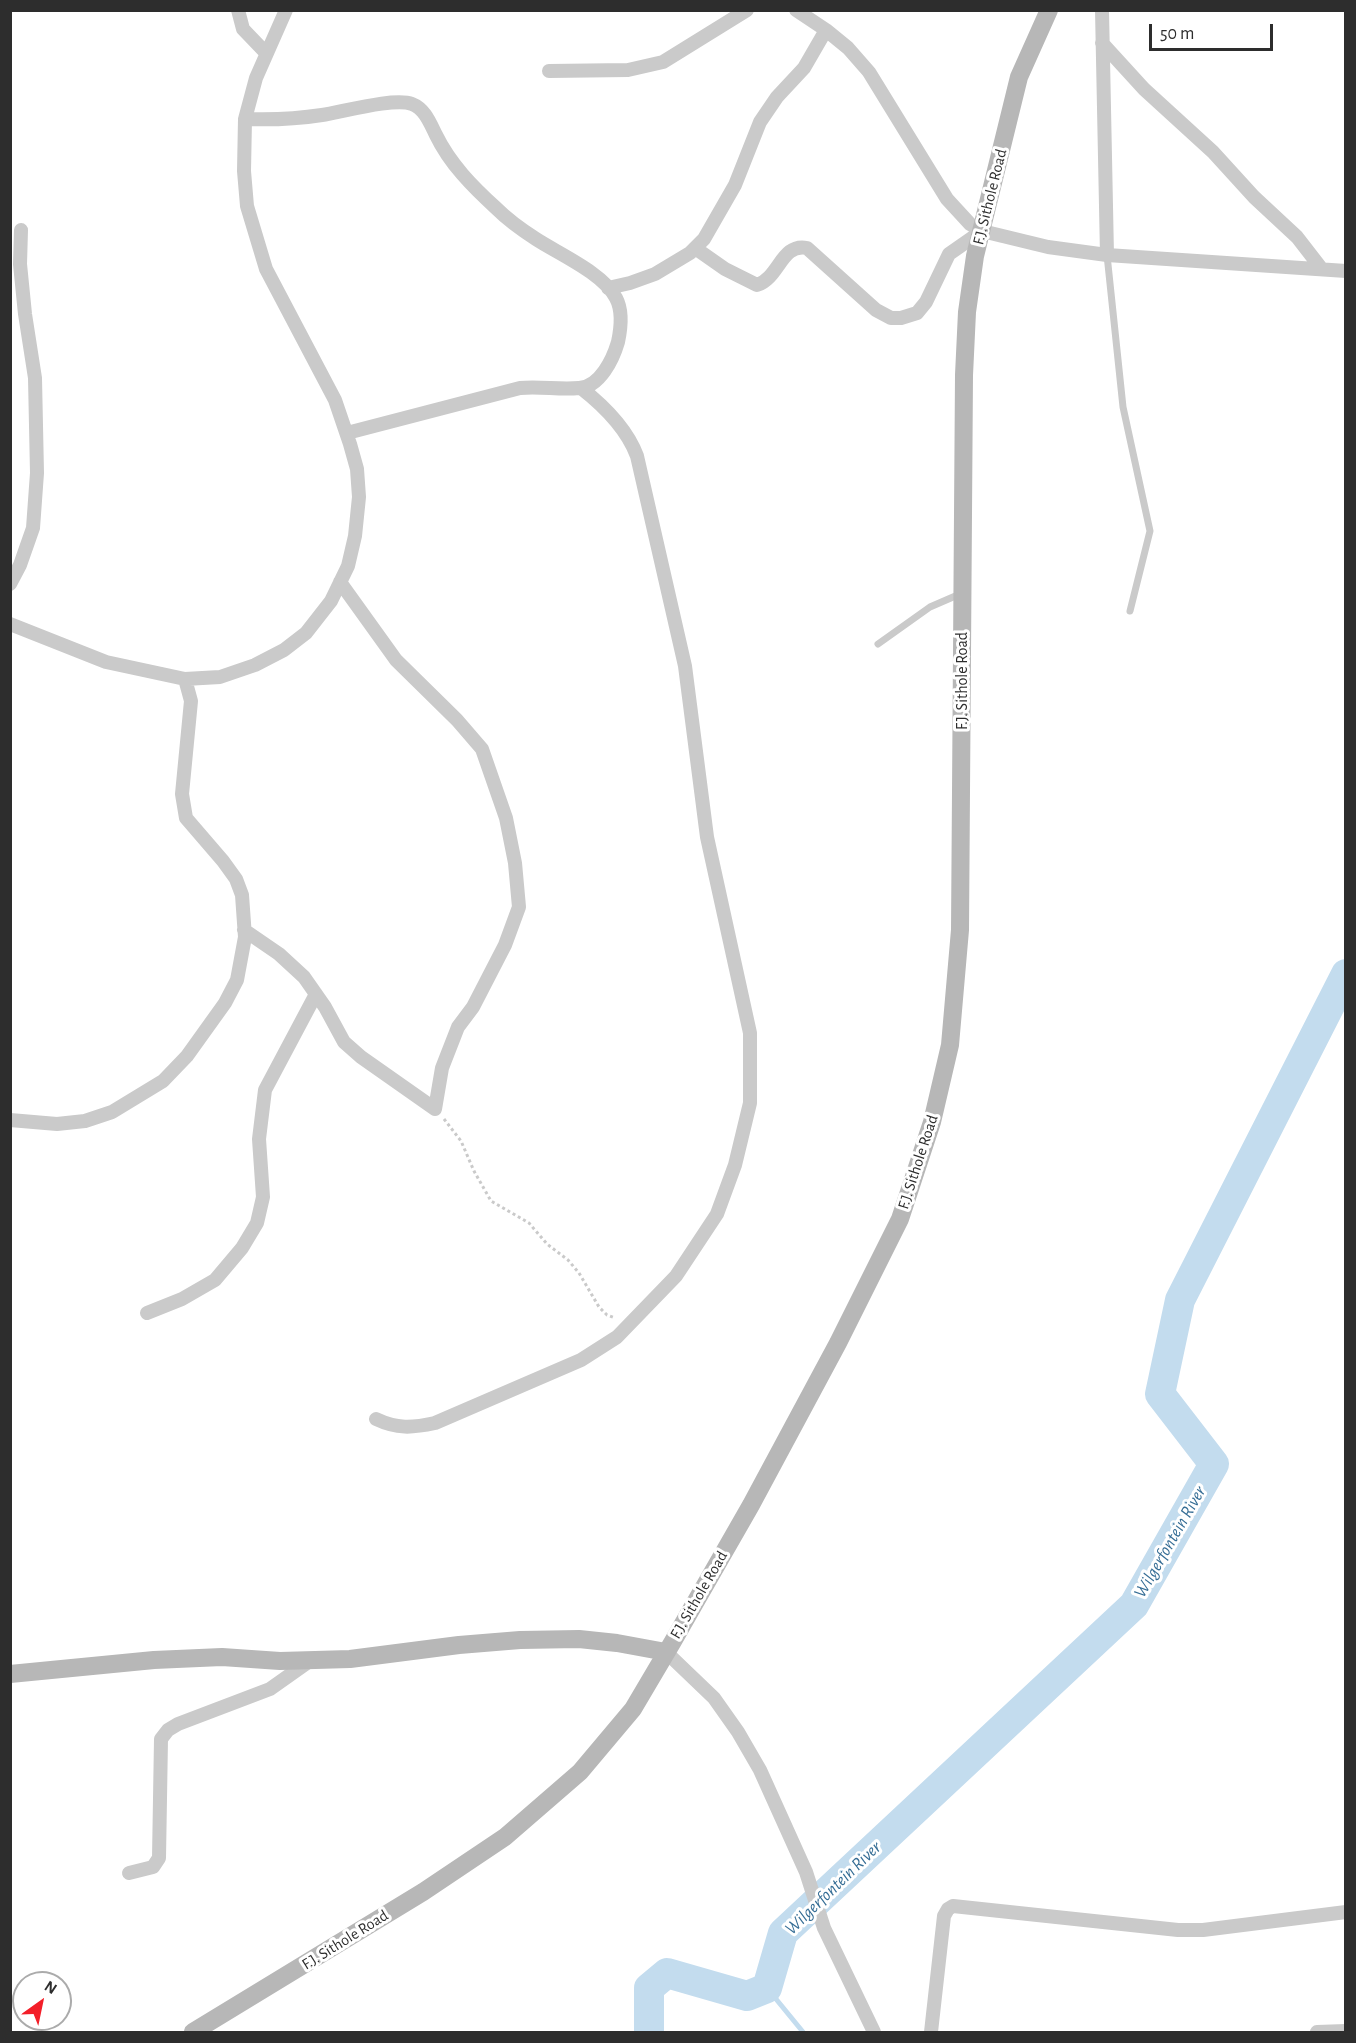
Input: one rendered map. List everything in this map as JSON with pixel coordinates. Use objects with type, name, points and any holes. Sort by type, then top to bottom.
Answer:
[{"type":"street","points":[[238,10],[243,29],[266,53]]},
{"type":"street","points":[[10,624],[106,662],[185,679],[220,677],[255,665],[284,650],[306,633],[331,601],[348,566],[355,536],[359,497],[357,469],[347,433],[335,400],[266,269],[247,206],[244,171],[245,119],[256,78],[286,10]]},
{"type":"street","points":[[549,71],[628,70],[663,62],[747,10]]},
{"type":"street","points":[[796,10],[848,48],[869,72],[947,199],[970,224],[982,231],[1048,247],[1107,255],[1346,271]]},
{"type":"street","name":"F.J. Sithole Road","points":[[192,2032],[423,1892],[505,1838],[580,1772],[633,1709],[666,1653],[751,1505],[844,1332],[900,1219],[932,1122],[950,1045],[960,930],[964,375],[967,312],[975,256],[1019,77],[1049,10]]},
{"type":"street","points":[[1102,10],[1107,255]]},
{"type":"street","points":[[608,288],[655,274],[695,248],[704,239],[735,185],[760,122],[777,97],[804,68],[826,30]]},
{"type":"street","points":[[1102,43],[1144,89],[1214,152],[1254,197],[1297,237],[1321,268]]},
{"type":"street","points":[[245,119],[278,120],[322,115],[386,103],[413,104],[420,108],[428,119],[446,154],[498,210],[536,239],[578,264],[608,288],[615,296],[620,308],[621,331],[608,368],[594,381],[581,388],[540,386],[520,388],[347,433]]},
{"type":"street","points":[[10,584],[20,565],[33,528],[37,473],[35,378],[20,264],[21,230]]},
{"type":"street","points":[[695,248],[725,268],[757,285],[766,282],[788,252],[799,247],[807,248],[870,305],[891,318],[901,318],[917,313],[926,302],[949,254],[982,231]]},
{"type":"street","points":[[376,1419],[391,1426],[416,1427],[435,1423],[581,1360],[617,1337],[676,1276],[717,1214],[735,1165],[750,1103],[750,1033],[707,837],[685,666],[637,456],[632,440],[596,400],[581,388]]},
{"type":"street","points":[[244,930],[279,954],[304,977],[344,1042],[360,1057],[435,1109],[442,1068],[458,1027],[473,1007],[505,945],[519,906],[515,863],[506,818],[482,749],[396,660],[340,582]]},
{"type":"street","points":[[10,1120],[57,1124],[85,1121],[112,1112],[164,1081],[187,1056],[225,1003],[237,980],[244,930],[242,895],[236,879],[223,861],[186,818],[182,794],[191,700],[185,679]]},
{"type":"street","points":[[147,1313],[182,1299],[214,1280],[242,1248],[256,1223],[263,1197],[258,1139],[265,1090],[316,994]]},
{"type":"street","points":[[10,1674],[166,1659],[222,1657],[280,1661],[350,1659],[459,1645],[520,1640],[579,1639],[617,1643],[666,1653],[714,1698],[738,1732],[760,1770],[806,1872],[824,1928],[874,2032]]},
{"type":"street","points":[[129,1873],[153,1867],[159,1858],[161,1739],[165,1732],[178,1724],[270,1689],[311,1660]]},
{"type":"street","points":[[931,2032],[944,1916],[953,1906],[1178,1930],[1203,1930],[1346,1912]]},
{"type":"street","points":[[1317,2032],[1346,2031]]},
{"type":"lane","points":[[1107,255],[1123,407],[1150,531],[1130,611]]},
{"type":"lane","points":[[878,644],[930,607],[962,593]]},
{"type":"path","points":[[435,1109],[461,1141],[491,1201],[529,1223],[547,1244],[568,1260],[602,1311],[612,1317],[632,1321]]},
{"type":"waterway","name":"Wilgerfontein River","points":[[649,2032],[649,1988],[667,1973],[747,1996],[767,1988],[783,1933],[1134,1605],[1214,1464],[1160,1394],[1180,1300],[1346,974]]},
{"type":"waterway","points":[[767,1988],[803,2032]]}]
